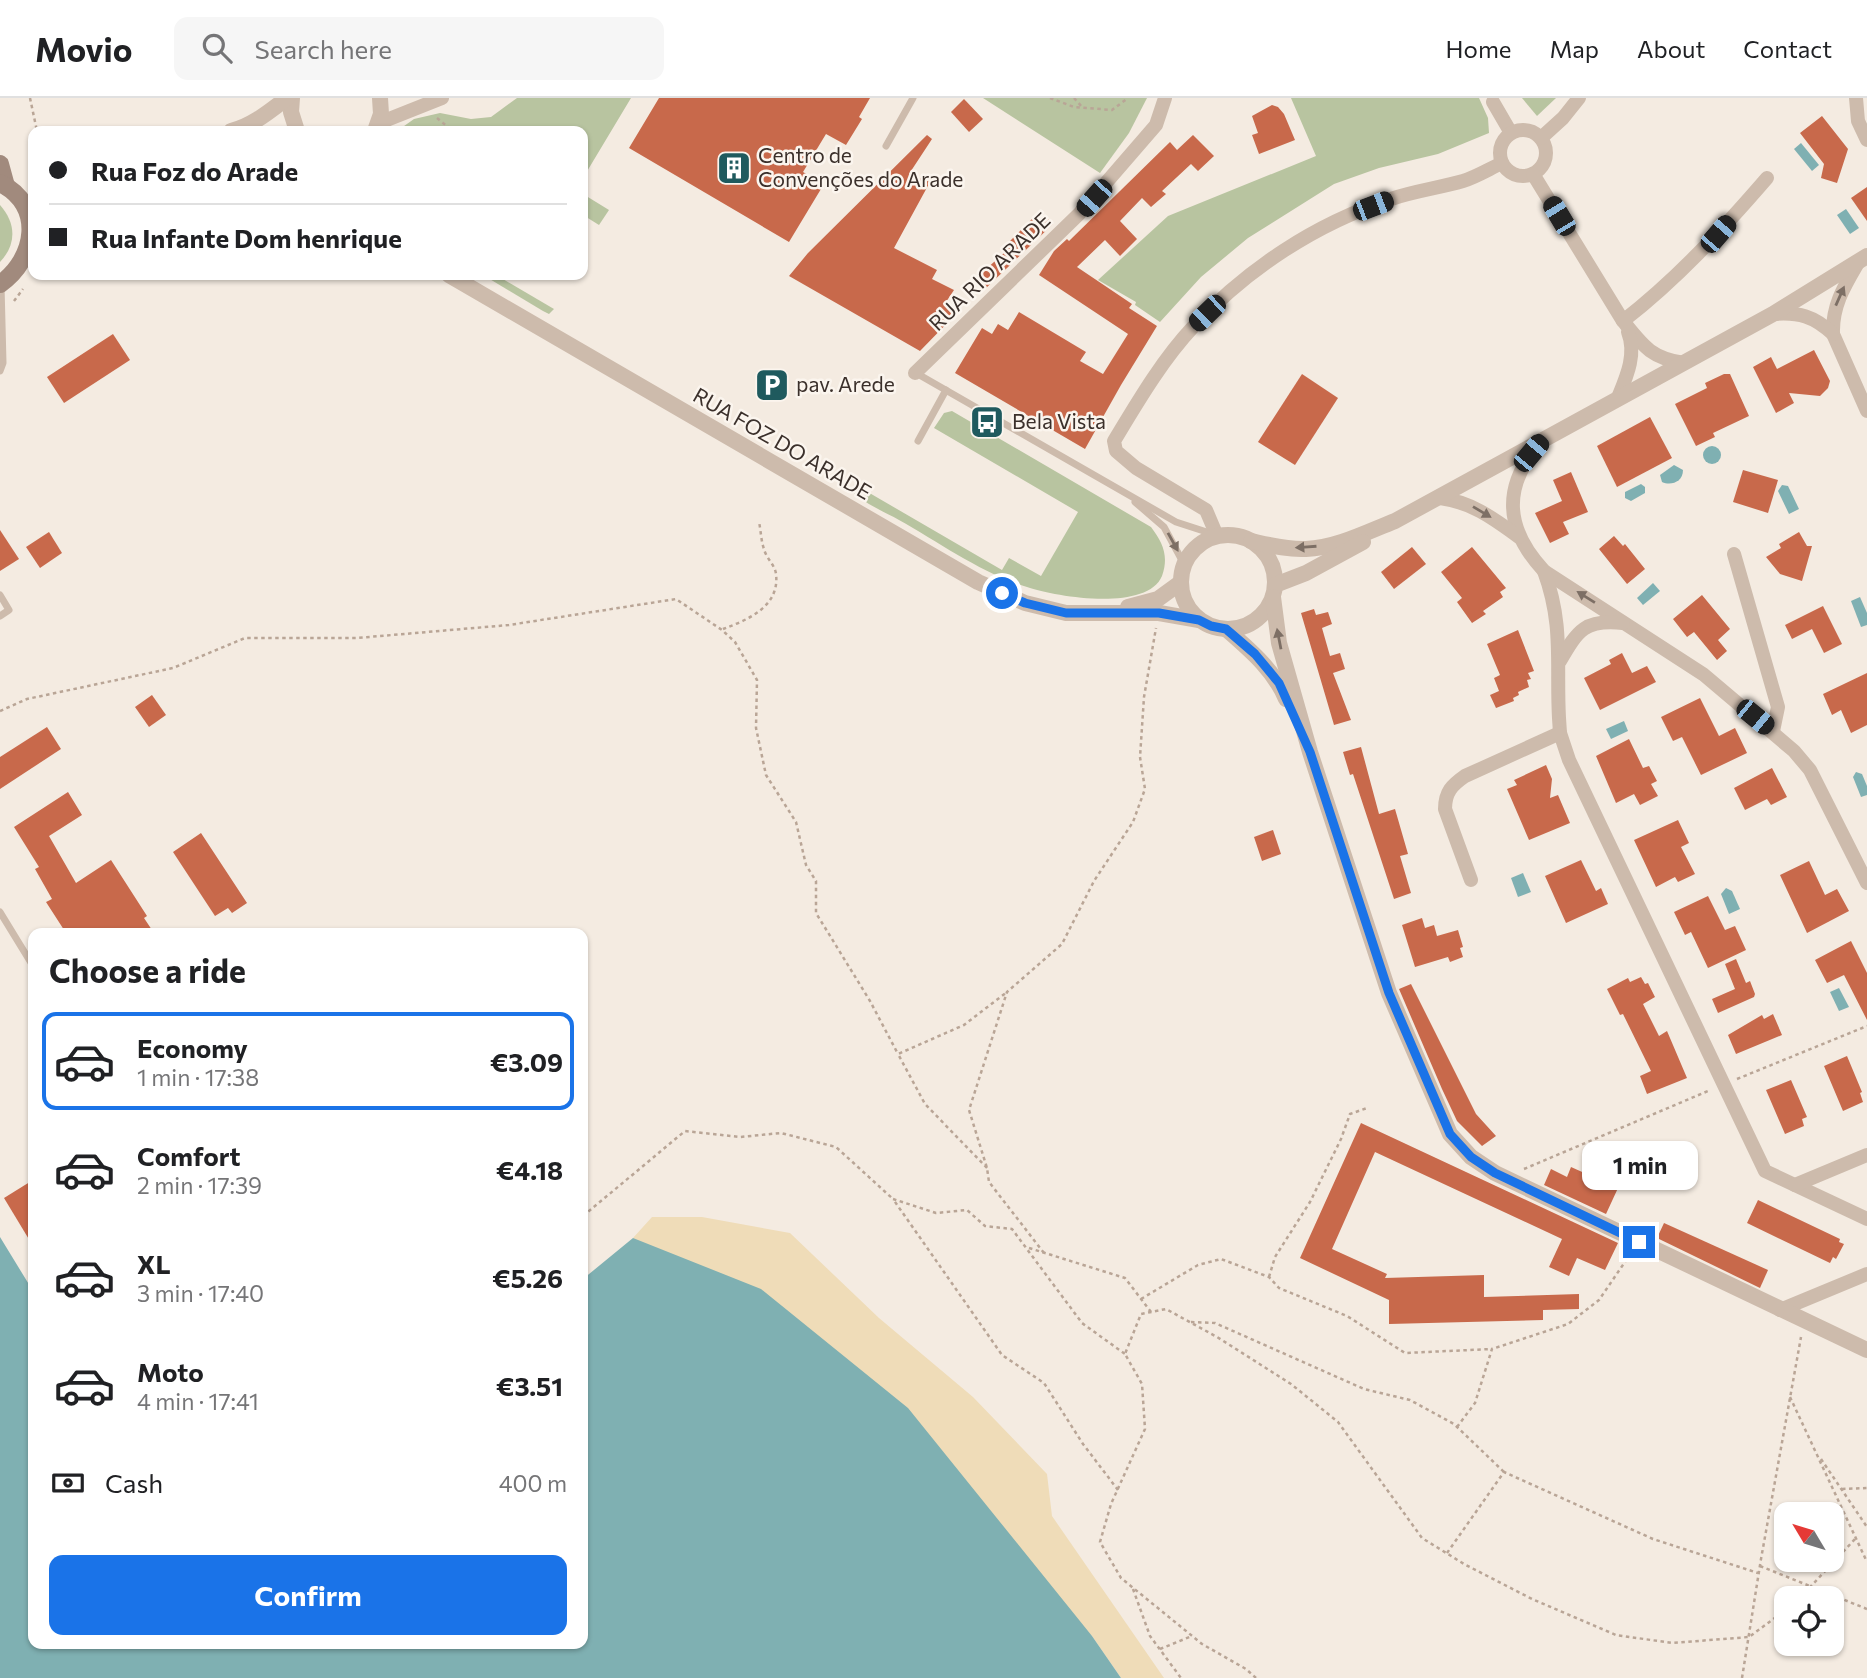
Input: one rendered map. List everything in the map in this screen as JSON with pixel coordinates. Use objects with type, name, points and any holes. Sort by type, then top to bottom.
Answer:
[{"type":"main road","points":[[0,164],[28,219]]},
{"type":"main road","points":[[1,284],[17,271],[28,250]]},
{"type":"street","points":[[247,126],[290,98],[295,126]]},
{"type":"street","points":[[377,126],[381,114],[380,98]]},
{"type":"street","name":"RUA RIO ARADE","points":[[915,373],[1079,214],[1156,125],[1164,98]]},
{"type":"street","points":[[1541,138],[1563,118],[1579,98]]},
{"type":"street","points":[[1856,98],[1858,121],[1867,140]]},
{"type":"street","points":[[379,126],[431,101]]},
{"type":"street","points":[[1493,102],[1511,132]]},
{"type":"street","points":[[1531,130],[1541,138],[1546,148],[1546,156],[1544,163],[1534,174],[1512,174],[1502,163],[1502,141],[1511,132],[1531,130]]},
{"type":"street","points":[[1217,536],[1206,510],[1136,468],[1116,451],[1114,441],[1154,379],[1191,329],[1239,283],[1282,250],[1315,232],[1391,199],[1466,180],[1502,163]]},
{"type":"street","points":[[1534,174],[1623,321],[1649,352],[1667,360],[1684,363]]},
{"type":"street","points":[[1623,321],[1672,281],[1767,178]]},
{"type":"street","points":[[1199,620],[1185,604],[1180,583],[1184,564],[1199,544],[1217,536],[1237,535],[1276,547],[1306,550],[1348,539],[1395,521],[1773,314],[1863,258]]},
{"type":"street","points":[[1833,334],[1835,309],[1863,258]]},
{"type":"street","name":"RUA FOZ DO ARADE","points":[[458,280],[978,582],[1025,603],[1066,613],[1159,613],[1199,620],[1226,629],[1255,654],[1279,683],[1310,752]]},
{"type":"street","points":[[1773,314],[1793,312],[1810,316],[1833,334],[1867,411]]},
{"type":"street","points":[[1617,400],[1630,367],[1632,343],[1623,321]]},
{"type":"street","points":[[1541,442],[1520,473],[1513,512],[1519,537],[1529,555],[1544,571],[1703,674],[1773,731],[1810,770],[1867,883]]},
{"type":"street","points":[[1440,498],[1457,500],[1472,506],[1519,537]]},
{"type":"street","points":[[1226,629],[1255,621],[1266,611],[1274,591],[1395,521]]},
{"type":"street","points":[[1251,541],[1269,558],[1274,572],[1279,643],[1310,752],[1389,993],[1450,1134],[1471,1157],[1504,1177],[1867,1350]]},
{"type":"street","points":[[1734,554],[1777,707],[1773,731]]},
{"type":"street","points":[[1544,571],[1559,626],[1560,733],[1569,760],[1765,1171],[1867,1219]]},
{"type":"street","name":"RUA FOZ DO ARADE","points":[[1105,611],[1158,599],[1180,583]]},
{"type":"street","points":[[1560,661],[1584,628],[1602,621],[1628,624]]},
{"type":"street","points":[[1471,880],[1445,809],[1445,799],[1452,786],[1465,776],[1560,733]]},
{"type":"street","points":[[1795,1185],[1867,1155]]},
{"type":"street","points":[[1780,1310],[1867,1274]]},
{"type":"lane","points":[[886,146],[913,98]]},
{"type":"lane","points":[[0,371],[3,363],[1,284]]},
{"type":"lane","points":[[915,373],[1176,522],[1217,536]]},
{"type":"lane","points":[[918,441],[946,390]]},
{"type":"lane","points":[[1121,491],[1164,527],[1184,564]]},
{"type":"lane","points":[[0,595],[9,610],[0,616]]},
{"type":"lane","points":[[0,912],[28,958]]},
{"type":"path","points":[[30,98],[36,126]]},
{"type":"path","points":[[1050,98],[1074,107],[1111,110],[1128,98]]},
{"type":"path","points":[[1074,98],[1083,108]]},
{"type":"path","points":[[431,101],[449,126]]},
{"type":"path","points":[[2,324],[9,321],[11,304],[27,283]]},
{"type":"path","points":[[722,630],[756,616],[772,597],[776,587],[776,571],[764,551],[759,522]]},
{"type":"path","points":[[0,711],[27,699],[173,668],[245,638],[357,638],[509,625],[676,599],[735,642],[757,680],[756,728],[766,775],[796,822],[806,865],[816,881],[816,913],[870,1001],[925,1104],[988,1168]]},
{"type":"path","points":[[898,1054],[964,1025],[1062,944],[1094,881],[1133,822],[1145,789],[1140,757],[1144,697],[1159,613]]},
{"type":"path","points":[[1007,992],[969,1110],[988,1168],[989,1182],[1044,1252]]},
{"type":"path","points":[[1504,1177],[1867,1026]]},
{"type":"path","points":[[1269,1277],[1275,1257],[1310,1202],[1341,1139],[1350,1114],[1367,1108]]},
{"type":"path","points":[[588,1212],[685,1132],[740,1137],[781,1133],[836,1147],[894,1199],[1002,1355],[1044,1382],[1083,1444],[1118,1490]]},
{"type":"path","points":[[894,1199],[936,1213],[967,1210],[985,1226],[1012,1229],[1082,1323],[1125,1354],[1143,1384],[1145,1429],[1111,1504],[1100,1542],[1121,1578],[1202,1644],[1256,1678]]},
{"type":"path","points":[[1141,1299],[1198,1265],[1221,1259],[1269,1277],[1279,1288],[1347,1316],[1405,1353],[1493,1349],[1568,1324],[1600,1300],[1639,1242]]},
{"type":"path","points":[[1026,1247],[1125,1278],[1151,1312]]},
{"type":"path","points":[[1125,1354],[1141,1314],[1166,1309],[1190,1322],[1292,1384],[1338,1422],[1423,1538],[1532,1598],[1616,1635],[1672,1643],[1749,1637],[1774,1619]]},
{"type":"path","points":[[1190,1322],[1215,1322],[1364,1389],[1410,1400],[1457,1427],[1504,1472],[1653,1539],[1759,1573]]},
{"type":"path","points":[[1742,1678],[1802,1336]]},
{"type":"path","points":[[1457,1427],[1475,1403],[1493,1349]]},
{"type":"path","points":[[1790,1396],[1867,1562]]},
{"type":"path","points":[[1815,1451],[1867,1527]]},
{"type":"path","points":[[1447,1553],[1504,1472]]},
{"type":"path","points":[[1841,1489],[1867,1488]]},
{"type":"path","points":[[1811,1586],[1856,1538]]},
{"type":"path","points":[[1760,1566],[1808,1586]]},
{"type":"path","points":[[1132,1586],[1150,1636],[1181,1678]]},
{"type":"path","points":[[1844,1600],[1867,1609]]},
{"type":"path","points":[[1160,1649],[1192,1636]]},
{"type":"green space","points":[[517,98],[631,98],[588,170],[588,126],[404,126],[414,119],[440,113],[471,119],[491,117]]},
{"type":"green space","points":[[983,98],[1147,98],[1129,133],[1100,173]]},
{"type":"green space","points":[[1291,98],[1479,98],[1488,118],[1489,133],[1438,154],[1379,168],[1334,184],[1248,238],[1201,277],[1160,322],[1135,305],[1136,302],[1098,280],[1168,216],[1316,156]]},
{"type":"green space","points":[[1522,98],[1556,98],[1537,116]]},
{"type":"green space","points":[[588,197],[609,210],[599,225],[588,218]]},
{"type":"green space","points":[[0,205],[12,226],[12,241],[0,262]]},
{"type":"green space","points":[[491,280],[505,280],[554,309],[549,314]]},
{"type":"green space","points":[[952,411],[1151,527],[1162,544],[1165,556],[1162,576],[1153,587],[1139,594],[1100,599],[1058,595],[1027,587],[977,566],[869,504],[853,492],[854,484],[1002,570],[1009,558],[1041,576],[1078,512],[934,428],[944,413]]},
{"type":"sand","points":[[652,1217],[702,1217],[790,1233],[879,1318],[973,1397],[1047,1474],[1052,1516],[1164,1678],[1121,1678],[1092,1636],[633,1238]]},
{"type":"water","points":[[1801,143],[1819,165],[1812,171],[1794,149]]},
{"type":"water","points":[[1846,209],[1859,228],[1850,234],[1837,215]]},
{"type":"water","points":[[1712,446],[1718,449],[1721,455],[1718,461],[1712,464],[1706,461],[1703,455],[1706,449]]},
{"type":"water","points":[[1674,465],[1683,470],[1681,478],[1673,483],[1662,482],[1660,475]]},
{"type":"water","points":[[1641,484],[1645,487],[1645,493],[1631,501],[1625,498],[1625,492]]},
{"type":"water","points":[[1782,485],[1788,486],[1799,509],[1789,514],[1778,491]]},
{"type":"water","points":[[1653,583],[1660,591],[1643,605],[1637,598]]},
{"type":"water","points":[[1860,597],[1867,613],[1867,625],[1861,627],[1851,601]]},
{"type":"water","points":[[1624,721],[1628,731],[1611,739],[1606,729]]},
{"type":"water","points":[[1856,772],[1862,774],[1867,786],[1867,795],[1861,797],[1853,777]]},
{"type":"water","points":[[1523,873],[1531,892],[1518,897],[1511,878]]},
{"type":"water","points":[[1726,888],[1732,891],[1740,909],[1729,914],[1721,894]]},
{"type":"water","points":[[1839,988],[1849,1007],[1839,1011],[1830,992]]},
{"type":"water","points":[[0,1237],[28,1283],[28,1649],[588,1649],[588,1275],[633,1238],[761,1289],[908,1408],[1092,1636],[1121,1678],[0,1678]]},
{"type":"building","name":"Centro de Convenções do Arade","points":[[659,98],[870,98],[859,117],[862,119],[846,145],[826,134],[803,172],[824,184],[789,242],[629,148]]},
{"type":"building","points":[[964,99],[983,119],[969,132],[951,112]]},
{"type":"building","points":[[1272,105],[1284,114],[1295,140],[1259,154],[1252,135],[1258,133],[1252,116]]},
{"type":"building","points":[[1822,116],[1848,149],[1837,183],[1821,178],[1824,164],[1800,133]]},
{"type":"building","points":[[927,135],[932,139],[909,174],[930,182],[894,248],[937,270],[932,279],[954,290],[944,305],[956,314],[920,351],[789,276],[808,253]]},
{"type":"building","points":[[1193,135],[1214,156],[1198,171],[1191,164],[1162,191],[1166,194],[1151,207],[1142,198],[1120,221],[1137,239],[1120,256],[1105,240],[1077,267],[1132,304],[1129,308],[1157,326],[1085,449],[955,373],[982,328],[992,334],[998,324],[1008,330],[1019,312],[1086,352],[1080,361],[1103,374],[1128,334],[1039,275],[1054,251],[1067,239],[1069,241],[1170,142],[1177,150]]},
{"type":"building","points":[[1867,187],[1867,221],[1851,198]]},
{"type":"building","points":[[1040,211],[1053,224],[985,289],[975,279],[1004,253],[1001,250]]},
{"type":"building","points":[[113,334],[130,360],[64,403],[47,377]]},
{"type":"building","points":[[1814,350],[1830,381],[1828,388],[1820,396],[1789,393],[1794,403],[1776,413],[1753,367],[1771,357],[1777,369]]},
{"type":"building","points":[[1302,374],[1338,398],[1295,465],[1258,442]]},
{"type":"building","points":[[1730,374],[1749,416],[1713,433],[1715,437],[1696,446],[1675,404],[1707,388],[1705,383]]},
{"type":"building","points":[[1650,417],[1672,458],[1617,487],[1597,446]]},
{"type":"building","points":[[1743,470],[1778,480],[1768,513],[1733,502]]},
{"type":"building","points":[[1571,472],[1588,512],[1563,522],[1569,534],[1550,543],[1535,513],[1562,501],[1553,480]]},
{"type":"building","points":[[0,530],[19,559],[0,571]]},
{"type":"building","points":[[49,532],[62,553],[40,568],[26,547]]},
{"type":"building","points":[[1799,532],[1807,546],[1812,546],[1802,581],[1780,574],[1766,557],[1781,548],[1779,544]]},
{"type":"building","points":[[1614,536],[1623,546],[1625,544],[1645,569],[1627,584],[1599,549]]},
{"type":"building","points":[[1412,547],[1426,564],[1394,589],[1381,572]]},
{"type":"building","points":[[1472,547],[1506,588],[1500,592],[1503,597],[1483,611],[1486,614],[1472,623],[1457,602],[1462,598],[1441,572]]},
{"type":"building","points":[[1702,595],[1730,629],[1718,640],[1727,651],[1717,660],[1694,632],[1687,637],[1673,619]]},
{"type":"building","points":[[1823,606],[1842,644],[1824,653],[1812,629],[1792,639],[1785,625]]},
{"type":"building","points":[[1314,609],[1316,615],[1328,612],[1332,624],[1322,628],[1330,656],[1340,653],[1345,669],[1333,673],[1351,720],[1334,725],[1301,613]]},
{"type":"building","points":[[1518,630],[1534,671],[1528,673],[1531,679],[1527,680],[1529,687],[1518,692],[1519,695],[1513,698],[1514,701],[1496,708],[1490,695],[1499,691],[1494,678],[1500,675],[1487,644]]},
{"type":"building","points":[[1622,653],[1632,673],[1647,666],[1656,682],[1600,710],[1584,678],[1611,664],[1609,660]]},
{"type":"building","points":[[1867,673],[1867,725],[1851,733],[1841,710],[1832,715],[1823,694]]},
{"type":"building","points":[[152,695],[166,715],[149,727],[135,707]]},
{"type":"building","points":[[1700,698],[1719,736],[1735,728],[1747,753],[1701,775],[1682,737],[1673,741],[1661,717]]},
{"type":"building","points":[[47,727],[61,749],[0,789],[0,757]]},
{"type":"building","points":[[1629,739],[1643,768],[1649,766],[1657,781],[1651,784],[1658,796],[1640,805],[1634,794],[1616,803],[1596,756]]},
{"type":"building","points":[[1361,747],[1379,814],[1395,809],[1408,854],[1400,856],[1411,893],[1394,899],[1353,774],[1350,775],[1343,752]]},
{"type":"building","points":[[1546,765],[1552,779],[1550,798],[1558,795],[1570,823],[1529,840],[1507,789],[1517,785],[1514,780]]},
{"type":"building","points":[[1772,768],[1787,797],[1771,805],[1767,799],[1745,810],[1734,788]]},
{"type":"building","points":[[68,792],[82,815],[49,836],[76,883],[111,860],[147,916],[144,918],[151,928],[63,928],[46,902],[52,899],[35,869],[39,867],[14,827]]},
{"type":"building","points":[[1678,820],[1689,843],[1681,847],[1695,874],[1678,882],[1675,877],[1656,887],[1634,840]]},
{"type":"building","points":[[1273,830],[1281,854],[1262,861],[1254,837]]},
{"type":"building","points":[[201,833],[247,903],[232,913],[228,908],[215,916],[173,852]]},
{"type":"building","points":[[1581,860],[1596,891],[1601,888],[1608,904],[1566,923],[1545,876]]},
{"type":"building","points":[[1809,861],[1825,895],[1837,889],[1849,911],[1807,933],[1780,875]]},
{"type":"building","points":[[1708,896],[1725,930],[1735,926],[1746,950],[1708,968],[1691,932],[1685,935],[1674,912]]},
{"type":"building","points":[[1422,918],[1425,928],[1434,925],[1437,936],[1458,930],[1463,957],[1450,962],[1448,957],[1415,967],[1402,925]]},
{"type":"building","points":[[1851,941],[1867,973],[1867,1020],[1844,975],[1827,983],[1815,960]]},
{"type":"building","points":[[1736,959],[1746,983],[1750,981],[1754,997],[1718,1013],[1712,999],[1735,989],[1725,964]]},
{"type":"building","points":[[1641,977],[1645,984],[1648,983],[1655,997],[1643,1004],[1659,1036],[1667,1031],[1687,1078],[1647,1094],[1640,1076],[1651,1071],[1623,1014],[1620,1015],[1607,989],[1628,978],[1630,982]]},
{"type":"building","points":[[1411,984],[1476,1114],[1496,1136],[1482,1146],[1457,1121],[1442,1089],[1399,989]]},
{"type":"building","points":[[1773,1014],[1782,1035],[1736,1054],[1728,1035],[1762,1015],[1764,1019]]},
{"type":"building","points":[[1847,1056],[1862,1092],[1863,1102],[1843,1111],[1824,1066]]},
{"type":"building","points":[[1791,1080],[1807,1117],[1802,1119],[1804,1126],[1785,1134],[1766,1090]]},
{"type":"building","points":[[1361,1123],[1618,1243],[1605,1270],[1577,1258],[1569,1276],[1549,1267],[1562,1239],[1375,1152],[1332,1249],[1387,1274],[1385,1278],[1484,1275],[1484,1297],[1579,1294],[1579,1309],[1543,1310],[1543,1320],[1389,1324],[1389,1300],[1300,1258]]},
{"type":"building","points":[[1571,1167],[1618,1188],[1606,1214],[1544,1185],[1551,1169],[1567,1177]]},
{"type":"building","points":[[28,1183],[28,1238],[4,1198]]},
{"type":"building","points":[[1758,1200],[1840,1239],[1839,1242],[1844,1244],[1836,1259],[1833,1257],[1830,1263],[1747,1223]]},
{"type":"building","points":[[1664,1223],[1768,1270],[1760,1288],[1657,1238]]},
{"type":"place","name":"Centro de Convenções do Arade","points":[[734,168]]},
{"type":"place","name":"pav. Arede","points":[[772,385]]},
{"type":"place","name":"Bela Vista","points":[[987,422]]},
{"type":"route","points":[[1002,593],[1025,603],[1066,613],[1159,613],[1199,620],[1226,629],[1255,654],[1279,683],[1310,752],[1389,993],[1450,1134],[1471,1157],[1495,1173],[1639,1242]]}]
